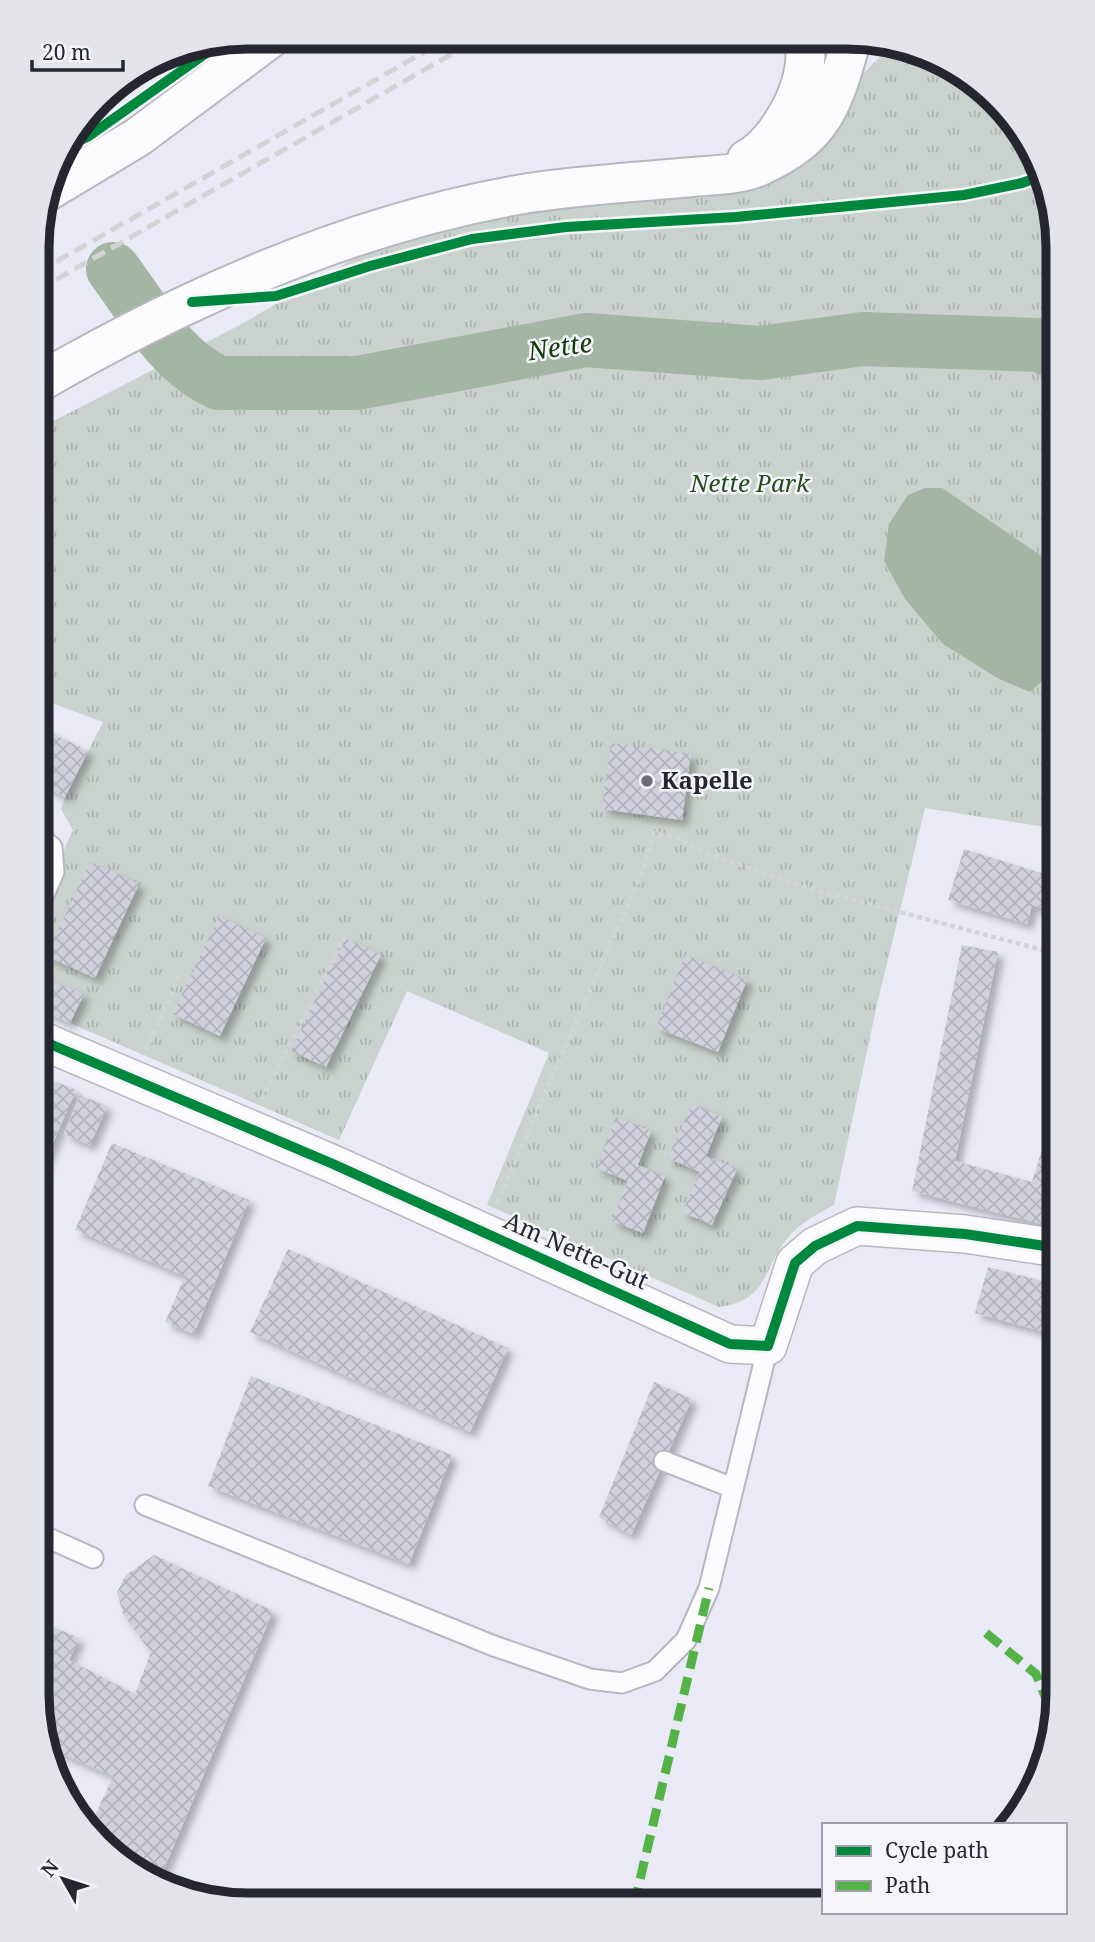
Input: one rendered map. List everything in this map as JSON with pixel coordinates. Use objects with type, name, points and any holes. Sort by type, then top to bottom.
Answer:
[{"type":"main road","points":[[60,184],[138,137],[256,49]]},
{"type":"main road","points":[[718,174],[756,155],[779,133],[803,78],[806,49]]},
{"type":"main road","points":[[49,377],[114,339],[180,307],[300,258],[449,211],[529,193],[757,168],[795,148],[819,126],[838,88],[849,49]]},
{"type":"street","name":"Am Nette-Gut","points":[[49,1044],[248,1128],[730,1344],[768,1346]]},
{"type":"street","points":[[768,1346],[795,1263],[815,1246],[857,1226],[965,1234],[1046,1246]]},
{"type":"lane","points":[[49,845],[52,847],[54,872],[49,883]]},
{"type":"lane","points":[[145,1505],[494,1646],[590,1679],[622,1683],[655,1671],[686,1640],[709,1588],[768,1346]]},
{"type":"lane","points":[[664,1461],[733,1489]]},
{"type":"lane","points":[[49,1538],[93,1558]]},
{"type":"path","points":[[484,1233],[646,863],[653,833],[678,838],[706,853],[802,886],[1046,951]]},
{"type":"path","points":[[248,1128],[344,938]]},
{"type":"path","points":[[132,1079],[181,972]]},
{"type":"green space","name":"Nette Park","points":[[884,53],[908,59],[941,74],[978,98],[997,117],[1025,160],[1039,197],[1046,248],[1046,827],[925,808],[878,1000],[834,1205],[806,1221],[792,1233],[782,1245],[764,1279],[748,1297],[719,1307],[487,1205],[549,1053],[407,991],[339,1140],[70,1023],[83,994],[49,980],[49,883],[73,830],[61,809],[65,797],[103,722],[49,702],[49,423],[240,325],[394,235],[580,188],[760,176]]},
{"type":"shaded area","points":[[925,488],[942,488],[1046,559],[1046,678],[1030,692],[999,679],[943,644],[905,599],[884,561],[889,524],[908,495]]},
{"type":"building","points":[[49,732],[88,751],[65,797],[49,789]]},
{"type":"building","name":"Kapelle","points":[[611,743],[691,754],[682,820],[602,809]]},
{"type":"building","points":[[964,849],[1046,874],[1046,909],[1032,905],[1027,924],[948,900]]},
{"type":"building","points":[[90,862],[139,884],[95,978],[49,957],[49,950]]},
{"type":"building","points":[[219,916],[266,938],[220,1036],[173,1014]]},
{"type":"building","points":[[344,938],[381,955],[326,1067],[291,1051]]},
{"type":"building","points":[[962,945],[998,952],[955,1161],[1032,1182],[1046,1136],[1046,1225],[912,1191]]},
{"type":"building","points":[[685,955],[747,980],[718,1052],[656,1028]]},
{"type":"building","points":[[49,980],[84,994],[70,1023],[49,1014]]},
{"type":"building","points":[[49,1079],[76,1090],[49,1152]]},
{"type":"building","points":[[80,1095],[107,1106],[90,1145],[64,1134]]},
{"type":"building","points":[[692,1104],[722,1117],[706,1156],[737,1169],[712,1225],[682,1212],[700,1172],[668,1158]]},
{"type":"building","points":[[616,1117],[651,1131],[638,1165],[665,1176],[643,1233],[612,1221],[628,1181],[596,1168]]},
{"type":"building","points":[[112,1143],[249,1200],[194,1334],[165,1322],[185,1276],[75,1230]]},
{"type":"building","points":[[288,1249],[508,1348],[470,1432],[250,1332]]},
{"type":"building","points":[[988,1267],[1046,1282],[1045,1332],[975,1313]]},
{"type":"building","points":[[251,1376],[452,1455],[409,1564],[208,1486]]},
{"type":"building","points":[[654,1382],[692,1399],[631,1535],[599,1517]]},
{"type":"building","points":[[154,1555],[273,1611],[162,1873],[127,1852],[94,1819],[113,1776],[58,1752],[49,1707],[49,1625],[79,1638],[69,1660],[135,1694],[151,1652],[123,1614],[117,1592],[126,1575]]},
{"type":"waterway","name":"Nette","points":[[113,269],[172,348],[186,362],[219,383],[357,383],[586,340],[761,353],[863,339],[1039,345],[1046,348]]},
{"type":"railway","points":[[49,266],[430,49]]},
{"type":"railway","points":[[49,284],[461,49]]},
{"type":"marked path","points":[[637,1893],[709,1588]]},
{"type":"marked path","points":[[986,1633],[1036,1674],[1046,1699]]},
{"type":"cycle path","points":[[82,139],[205,54]]},
{"type":"cycle path","points":[[192,302],[276,296],[370,266],[472,239],[566,227],[736,217],[964,195],[1033,179]]},
{"type":"cycle path","points":[[49,1044],[333,1164],[730,1344],[768,1346],[795,1263],[815,1246],[857,1226],[965,1234],[1046,1246]]},
{"type":"place","name":"Kapelle","points":[[647,781]]}]
